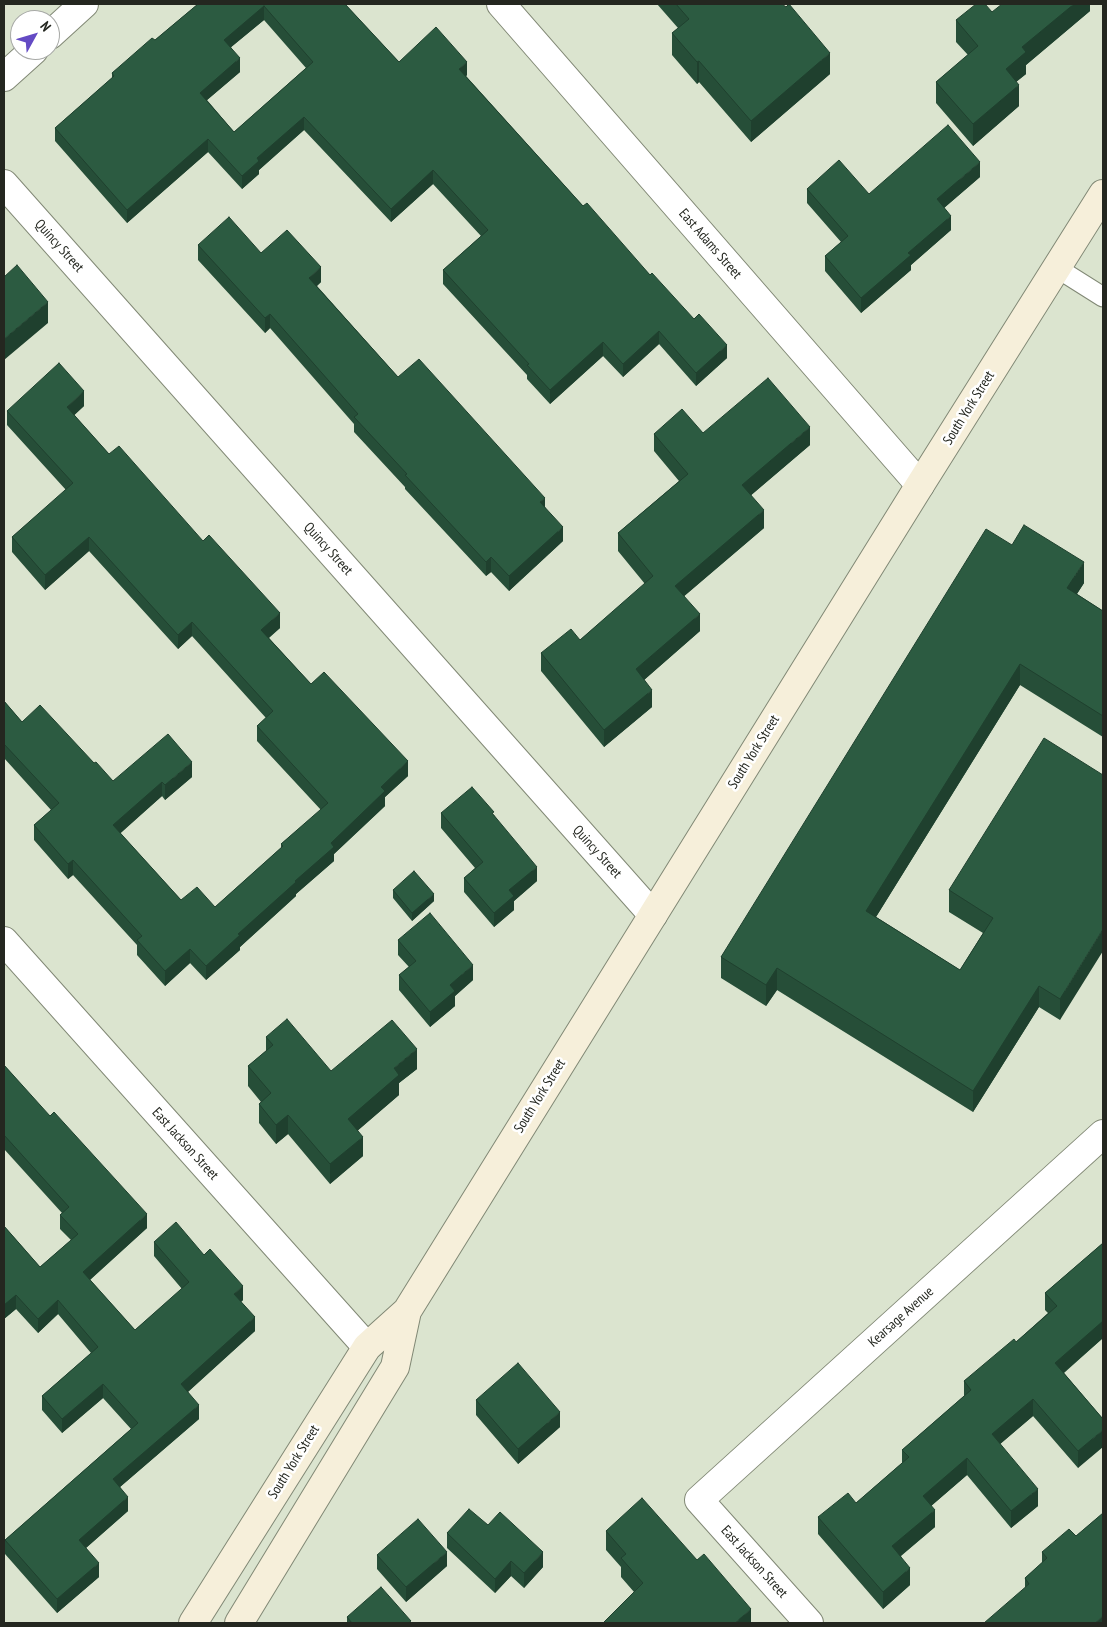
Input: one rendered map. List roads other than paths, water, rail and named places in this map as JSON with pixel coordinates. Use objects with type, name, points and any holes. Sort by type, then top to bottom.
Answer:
[{"type":"main road","name":"South York Street","points":[[193,1623],[367,1347],[407,1311],[1103,194]]},
{"type":"main road","name":"South York Street","points":[[239,1623],[395,1367],[407,1311]]},
{"type":"street","points":[[60,26],[84,4]]},
{"type":"street","name":"East Adams Street","points":[[501,4],[920,485]]},
{"type":"street","points":[[4,77],[23,60]]},
{"type":"street","name":"Quincy Street","points":[[4,184],[653,915]]},
{"type":"street","name":"East Jackson Street","points":[[4,941],[367,1347]]},
{"type":"street","name":"Kearsage Avenue","points":[[699,1500],[1103,1134]]},
{"type":"street","name":"East Jackson Street","points":[[699,1500],[809,1623]]},
{"type":"lane","points":[[1057,268],[1103,296]]}]
